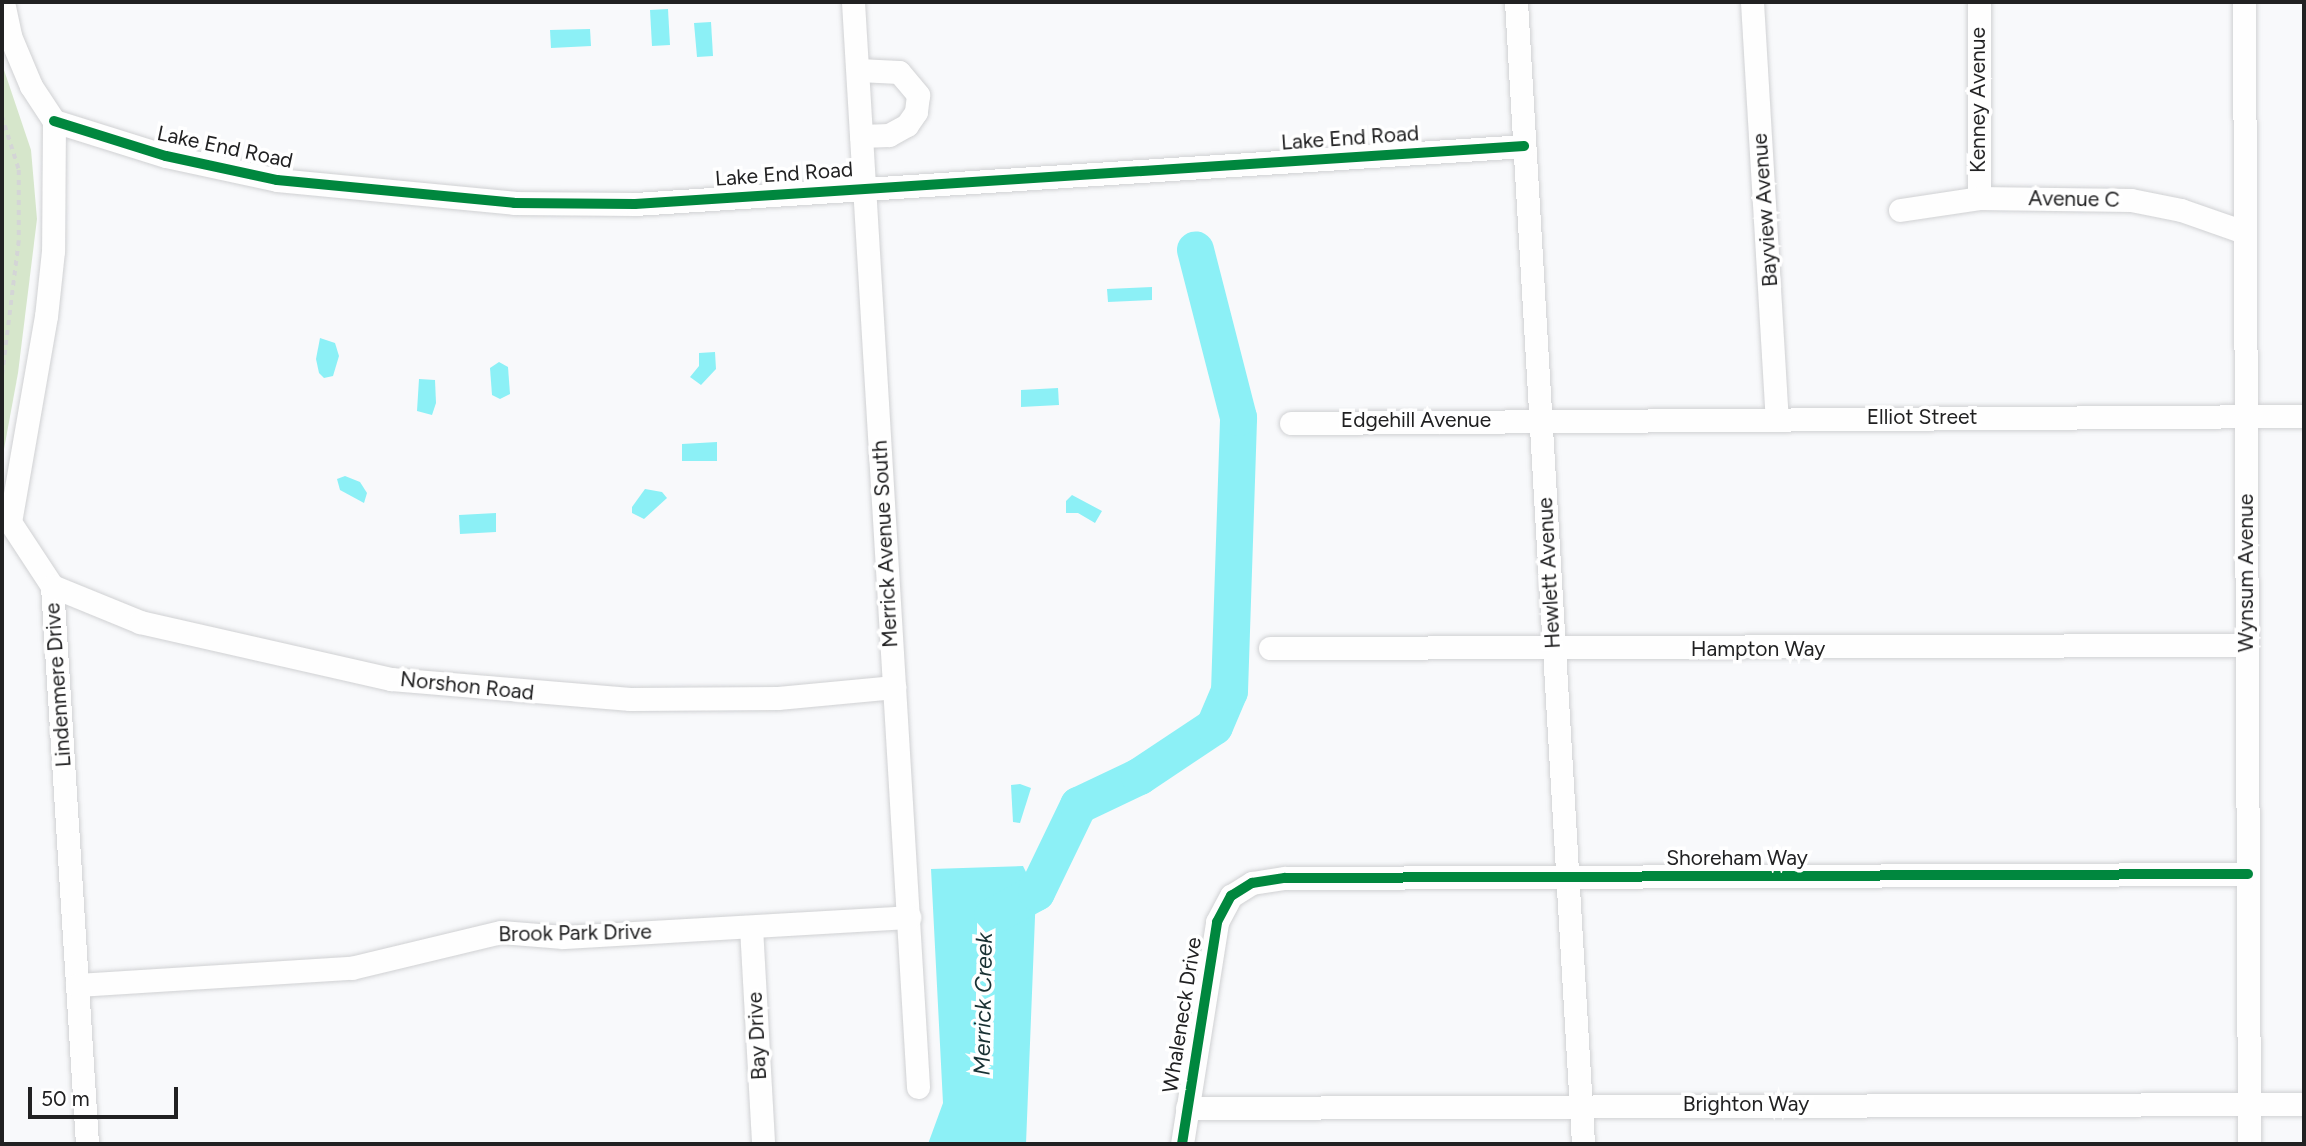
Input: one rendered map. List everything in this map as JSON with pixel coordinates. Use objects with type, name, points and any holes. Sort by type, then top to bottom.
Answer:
[{"type":"street","points":[[3,2],[10,36],[31,86],[54,121]]},
{"type":"street","name":"Merrick Avenue South","points":[[853,2],[918,1087]]},
{"type":"street","name":"Hewlett Avenue","points":[[1516,2],[1583,1144]]},
{"type":"street","name":"Bayview Avenue","points":[[1752,2],[1777,417]]},
{"type":"street","name":"Kenney Avenue","points":[[1979,2],[1979,198]]},
{"type":"street","name":"Wynsum Avenue","points":[[2244,2],[2249,1144]]},
{"type":"street","points":[[858,70],[899,72],[918,94],[916,112],[907,125],[889,135],[861,136]]},
{"type":"street","name":"Lake End Road","points":[[54,121],[166,156],[277,180],[451,199],[635,204],[1524,146]]},
{"type":"street","name":"Lindenmere Drive","points":[[54,121],[53,251],[46,316],[6,521],[52,586],[87,1144]]},
{"type":"street","name":"Avenue C","points":[[1900,210],[1979,198],[2131,200],[2181,210],[2244,232]]},
{"type":"street","name":"Elliot Street","points":[[1540,419],[2304,416]]},
{"type":"street","name":"Edgehill Avenue","points":[[1291,423],[1540,419]]},
{"type":"street","name":"Norshon Road","points":[[52,586],[140,622],[391,679],[630,699],[778,698],[894,687]]},
{"type":"street","name":"Hampton Way","points":[[1270,649],[1553,650],[2247,645]]},
{"type":"street","name":"Shoreham Way","points":[[1231,896],[1252,883],[1285,878],[2248,874]]},
{"type":"street","name":"Whaleneck Drive","points":[[1182,1144],[1217,922],[1231,896]]},
{"type":"street","name":"Brook Park Drive","points":[[77,985],[351,968],[501,932],[563,937],[909,917]]},
{"type":"street","name":"Bay Drive","points":[[751,927],[763,1144]]},
{"type":"street","name":"Brighton Way","points":[[1187,1108],[1580,1104],[2304,1104]]},
{"type":"path","points":[[2,116],[19,170],[19,241],[2,377]]},
{"type":"green space","points":[[2,64],[31,150],[37,219],[18,373],[2,460]]},
{"type":"water","points":[[668,9],[670,45],[652,46],[650,10]]},
{"type":"water","points":[[711,22],[713,56],[697,57],[694,23]]},
{"type":"water","points":[[590,29],[591,46],[551,48],[550,30]]},
{"type":"water","points":[[1152,287],[1152,300],[1108,302],[1107,289]]},
{"type":"water","points":[[320,338],[335,343],[339,356],[333,376],[324,378],[319,373],[316,359]]},
{"type":"water","points":[[715,352],[716,369],[701,385],[690,377],[699,366],[699,353]]},
{"type":"water","points":[[499,362],[508,367],[510,394],[500,399],[492,395],[490,368]]},
{"type":"water","points":[[419,379],[435,380],[436,403],[432,415],[417,411]]},
{"type":"water","points":[[1058,388],[1059,405],[1021,407],[1021,390]]},
{"type":"water","points":[[717,442],[717,461],[682,461],[682,444]]},
{"type":"water","points":[[345,476],[360,482],[367,493],[364,503],[340,490],[337,479]]},
{"type":"water","points":[[645,489],[662,492],[667,498],[644,519],[632,513],[632,507]]},
{"type":"water","points":[[1072,495],[1102,511],[1095,523],[1078,513],[1066,513],[1066,501]]},
{"type":"water","points":[[496,513],[496,532],[460,534],[459,515]]},
{"type":"water","points":[[1020,784],[1031,788],[1020,823],[1013,822],[1011,785]]},
{"type":"water","name":"Merrick Creek","points":[[1023,866],[1036,892],[1026,1144],[928,1144],[943,1103],[931,869]]},
{"type":"waterway","points":[[992,916],[1036,892],[1078,805],[1139,776],[1214,726],[1229,691],[1238,417],[1195,249]]},
{"type":"cycle path","points":[[54,121],[166,156],[277,180],[514,203],[635,204],[1524,146]]},
{"type":"cycle path","points":[[1182,1144],[1217,922],[1231,896],[1252,883],[1285,878],[2248,874]]}]
